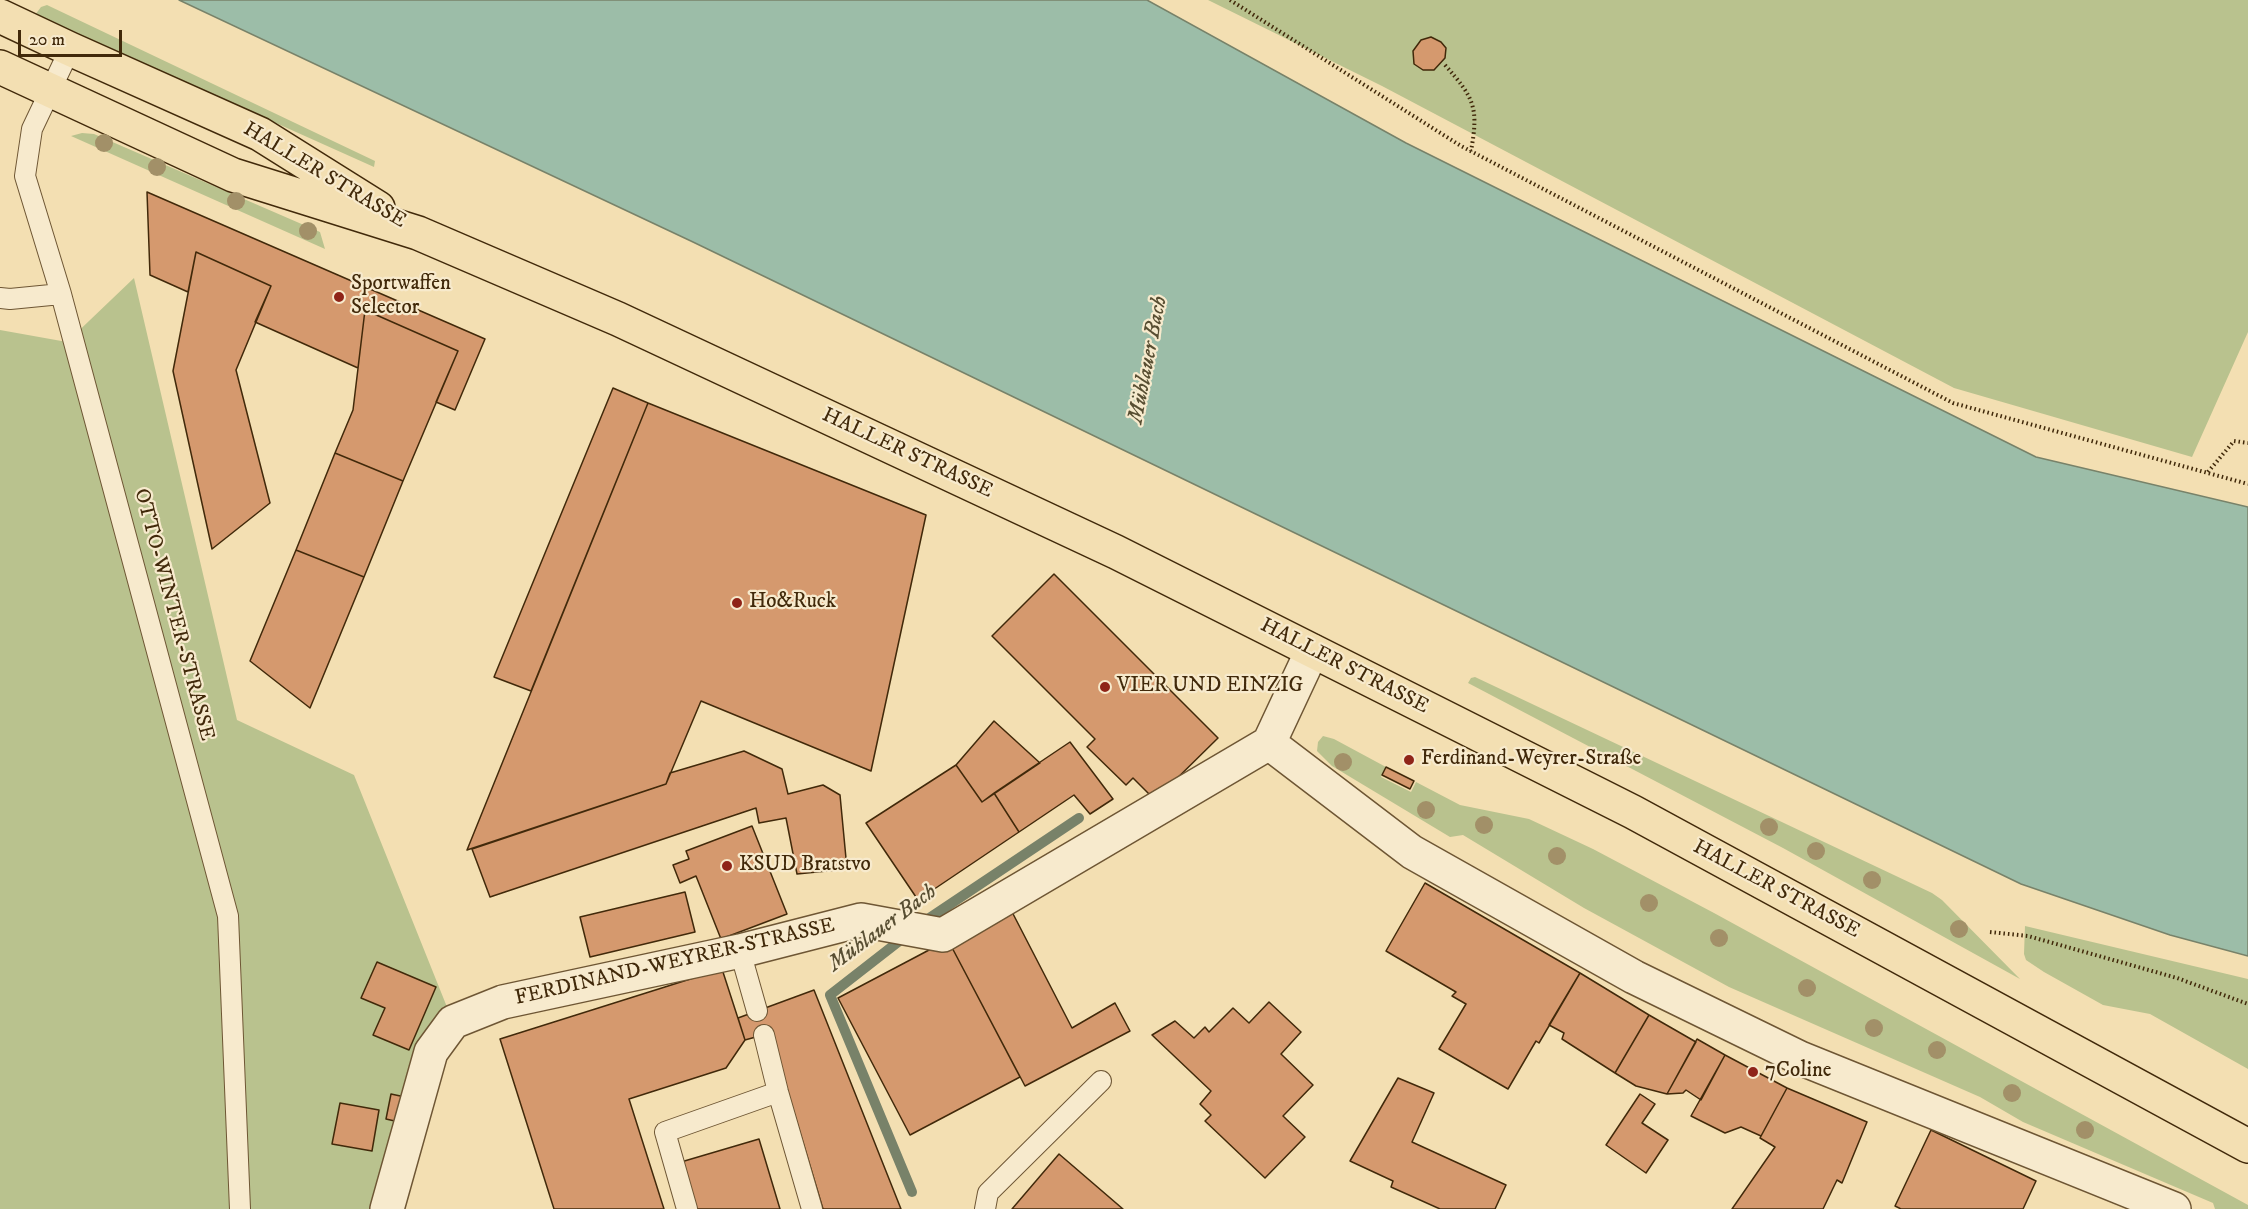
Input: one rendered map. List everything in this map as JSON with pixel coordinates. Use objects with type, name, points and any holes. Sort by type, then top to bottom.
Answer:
[{"type":"main road","name":"HALLER STRASSE","points":[[0,16],[260,134],[418,233]]},
{"type":"main road","name":"HALLER STRASSE","points":[[0,67],[233,175],[418,233],[618,319],[1116,552],[1633,812],[2248,1146]]},
{"type":"street","points":[[1312,651],[1269,742],[1412,852],[1634,977],[1800,1058],[2174,1209]]},
{"type":"street","name":"FERDINAND-WEYRER-STRASSE","points":[[387,1209],[431,1052],[453,1022],[503,1002],[740,951],[861,920],[943,935],[1269,742]]},
{"type":"lane","name":"OTTO-WINTER-STRASSE","points":[[70,49],[32,129],[25,176],[62,294],[228,916],[240,1209]]},
{"type":"lane","points":[[0,298],[62,294]]},
{"type":"lane","points":[[740,951],[757,1011]]},
{"type":"lane","points":[[764,1035],[812,1209]]},
{"type":"lane","points":[[985,1209],[988,1193],[1101,1081]]},
{"type":"lane","points":[[687,1209],[665,1132],[778,1092]]},
{"type":"path","points":[[1230,0],[1471,151],[1953,403],[2248,484]]},
{"type":"path","points":[[1445,65],[1466,92],[1474,108],[1475,125],[1471,151]]},
{"type":"path","points":[[2208,472],[2234,441],[2248,443]]},
{"type":"path","points":[[1990,932],[2028,936],[2176,978],[2248,1004]]},
{"type":"shaded area","points":[[1208,0],[2248,0],[2248,332],[2192,457],[1954,388],[1382,86]]},
{"type":"shaded area","points":[[47,5],[375,161],[374,167],[35,15],[41,7]]},
{"type":"shaded area","points":[[82,133],[94,134],[320,232],[325,249],[71,136]]},
{"type":"shaded area","points":[[134,278],[237,720],[354,775],[453,1022],[387,1209],[0,1209],[0,330],[67,342]]},
{"type":"shaded area","points":[[1475,677],[1932,893],[1942,900],[2020,979],[1783,848],[1468,683],[1471,678]]},
{"type":"shaded area","points":[[1323,736],[1334,739],[1386,767],[1381,777],[1411,792],[1416,782],[1460,805],[1529,819],[1593,849],[2248,1205],[2248,1209],[2215,1209],[2213,1203],[2023,1122],[1980,1097],[1729,987],[1584,908],[1463,835],[1450,837],[1332,766],[1317,751],[1318,742]]},
{"type":"shaded area","points":[[2025,926],[2248,979],[2248,1069],[2150,1014],[2103,1005],[2044,972],[2026,960],[2024,954]]},
{"type":"water","points":[[179,0],[1147,0],[1406,143],[2036,457],[2248,507],[2248,956],[2170,935],[2021,884],[693,242]]},
{"type":"building","points":[[1431,37],[1441,42],[1446,48],[1445,58],[1434,70],[1423,70],[1414,64],[1413,51],[1421,40]]},
{"type":"building","points":[[147,192],[485,339],[455,410],[436,402],[458,351],[365,310],[358,368],[255,322],[271,286],[196,252],[188,292],[150,275]]},
{"type":"building","points":[[196,252],[271,286],[236,370],[270,503],[212,549],[173,371]]},
{"type":"building","points":[[365,310],[458,351],[403,481],[335,453],[353,410]]},
{"type":"building","points":[[613,388],[648,403],[531,691],[494,677]]},
{"type":"building","name":"Ho&Ruck","points":[[648,403],[926,515],[871,771],[701,701],[666,784],[467,850]]},
{"type":"building","points":[[335,453],[403,481],[364,577],[296,550]]},
{"type":"building","points":[[296,550],[364,577],[310,708],[250,661]]},
{"type":"building","name":"VIER UND EINZIG","points":[[1054,574],[1218,738],[1155,800],[1133,778],[1126,785],[1087,747],[1095,739],[992,636]]},
{"type":"building","points":[[994,721],[1040,763],[982,802],[956,765]]},
{"type":"building","points":[[1070,742],[1113,799],[1090,814],[1074,795],[1019,832],[994,793]]},
{"type":"building","points":[[744,751],[782,769],[788,794],[823,785],[840,795],[847,869],[797,874],[786,818],[759,823],[756,808],[490,897],[472,849],[666,784],[670,773]]},
{"type":"building","points":[[956,765],[982,802],[994,793],[1019,832],[918,900],[866,823]]},
{"type":"building","points":[[1386,767],[1414,781],[1410,789],[1382,775]]},
{"type":"building","points":[[752,826],[787,914],[721,939],[696,876],[680,883],[673,865],[689,859],[686,851]]},
{"type":"building","points":[[1425,883],[1580,973],[1539,1043],[1536,1041],[1508,1089],[1439,1049],[1466,1004],[1452,996],[1456,992],[1386,951]]},
{"type":"building","points":[[685,892],[695,932],[590,957],[580,917]]},
{"type":"building","points":[[1010,908],[1072,1028],[1115,1003],[1130,1031],[1025,1086],[948,940]]},
{"type":"building","points":[[948,940],[1020,1077],[910,1135],[838,998]]},
{"type":"building","points":[[377,962],[436,987],[409,1050],[373,1035],[385,1008],[361,998]]},
{"type":"building","points":[[722,969],[745,1040],[726,1068],[629,1099],[664,1209],[554,1209],[500,1039]]},
{"type":"building","points":[[1580,973],[1649,1015],[1615,1073],[1562,1039],[1564,1033],[1549,1025]]},
{"type":"building","points":[[814,990],[901,1209],[823,1209],[770,1033],[745,1040],[738,1018]]},
{"type":"building","points":[[1269,1002],[1301,1032],[1281,1054],[1313,1085],[1283,1116],[1305,1137],[1265,1178],[1205,1121],[1211,1115],[1200,1104],[1211,1091],[1152,1035],[1175,1021],[1194,1038],[1205,1027],[1209,1032],[1233,1008],[1249,1023]]},
{"type":"building","points":[[1649,1015],[1696,1042],[1667,1094],[1636,1086],[1615,1073]]},
{"type":"building","points":[[1697,1039],[1725,1055],[1701,1100],[1686,1090],[1683,1093],[1667,1094]]},
{"type":"building","points":[[1725,1055],[1787,1088],[1761,1136],[1741,1127],[1725,1133],[1691,1116]]},
{"type":"building","points":[[1398,1078],[1434,1093],[1412,1142],[1506,1185],[1495,1209],[1440,1209],[1391,1187],[1393,1181],[1350,1161]]},
{"type":"building","points":[[1787,1088],[1867,1122],[1842,1183],[1837,1180],[1823,1209],[1732,1209],[1775,1147],[1760,1138]]},
{"type":"building","points":[[391,1094],[405,1097],[399,1122],[386,1119]]},
{"type":"building","points":[[1640,1094],[1655,1104],[1642,1123],[1668,1140],[1646,1173],[1606,1145]]},
{"type":"building","points":[[340,1103],[379,1110],[372,1151],[332,1144]]},
{"type":"building","points":[[1931,1130],[2036,1181],[2023,1209],[1901,1209],[1895,1206]]},
{"type":"building","points":[[759,1139],[780,1209],[695,1209],[681,1162]]},
{"type":"building","points":[[1059,1154],[1123,1209],[1012,1209]]},
{"type":"waterway","name":"Mühlauer Bach","points":[[922,923],[1079,818]]},
{"type":"waterway","name":"Mühlauer Bach","points":[[907,935],[830,995],[912,1192]]},
{"type":"place","name":"Sportwaffen Selector","points":[[339,297]]},
{"type":"place","name":"Ho&Ruck","points":[[737,603]]},
{"type":"place","name":"VIER UND EINZIG","points":[[1105,687]]},
{"type":"place","name":"Ferdinand-Weyrer-Straße","points":[[1409,760]]},
{"type":"place","name":"KSUD Bratstvo","points":[[727,866]]},
{"type":"place","name":"7Coline","points":[[1753,1072]]}]
